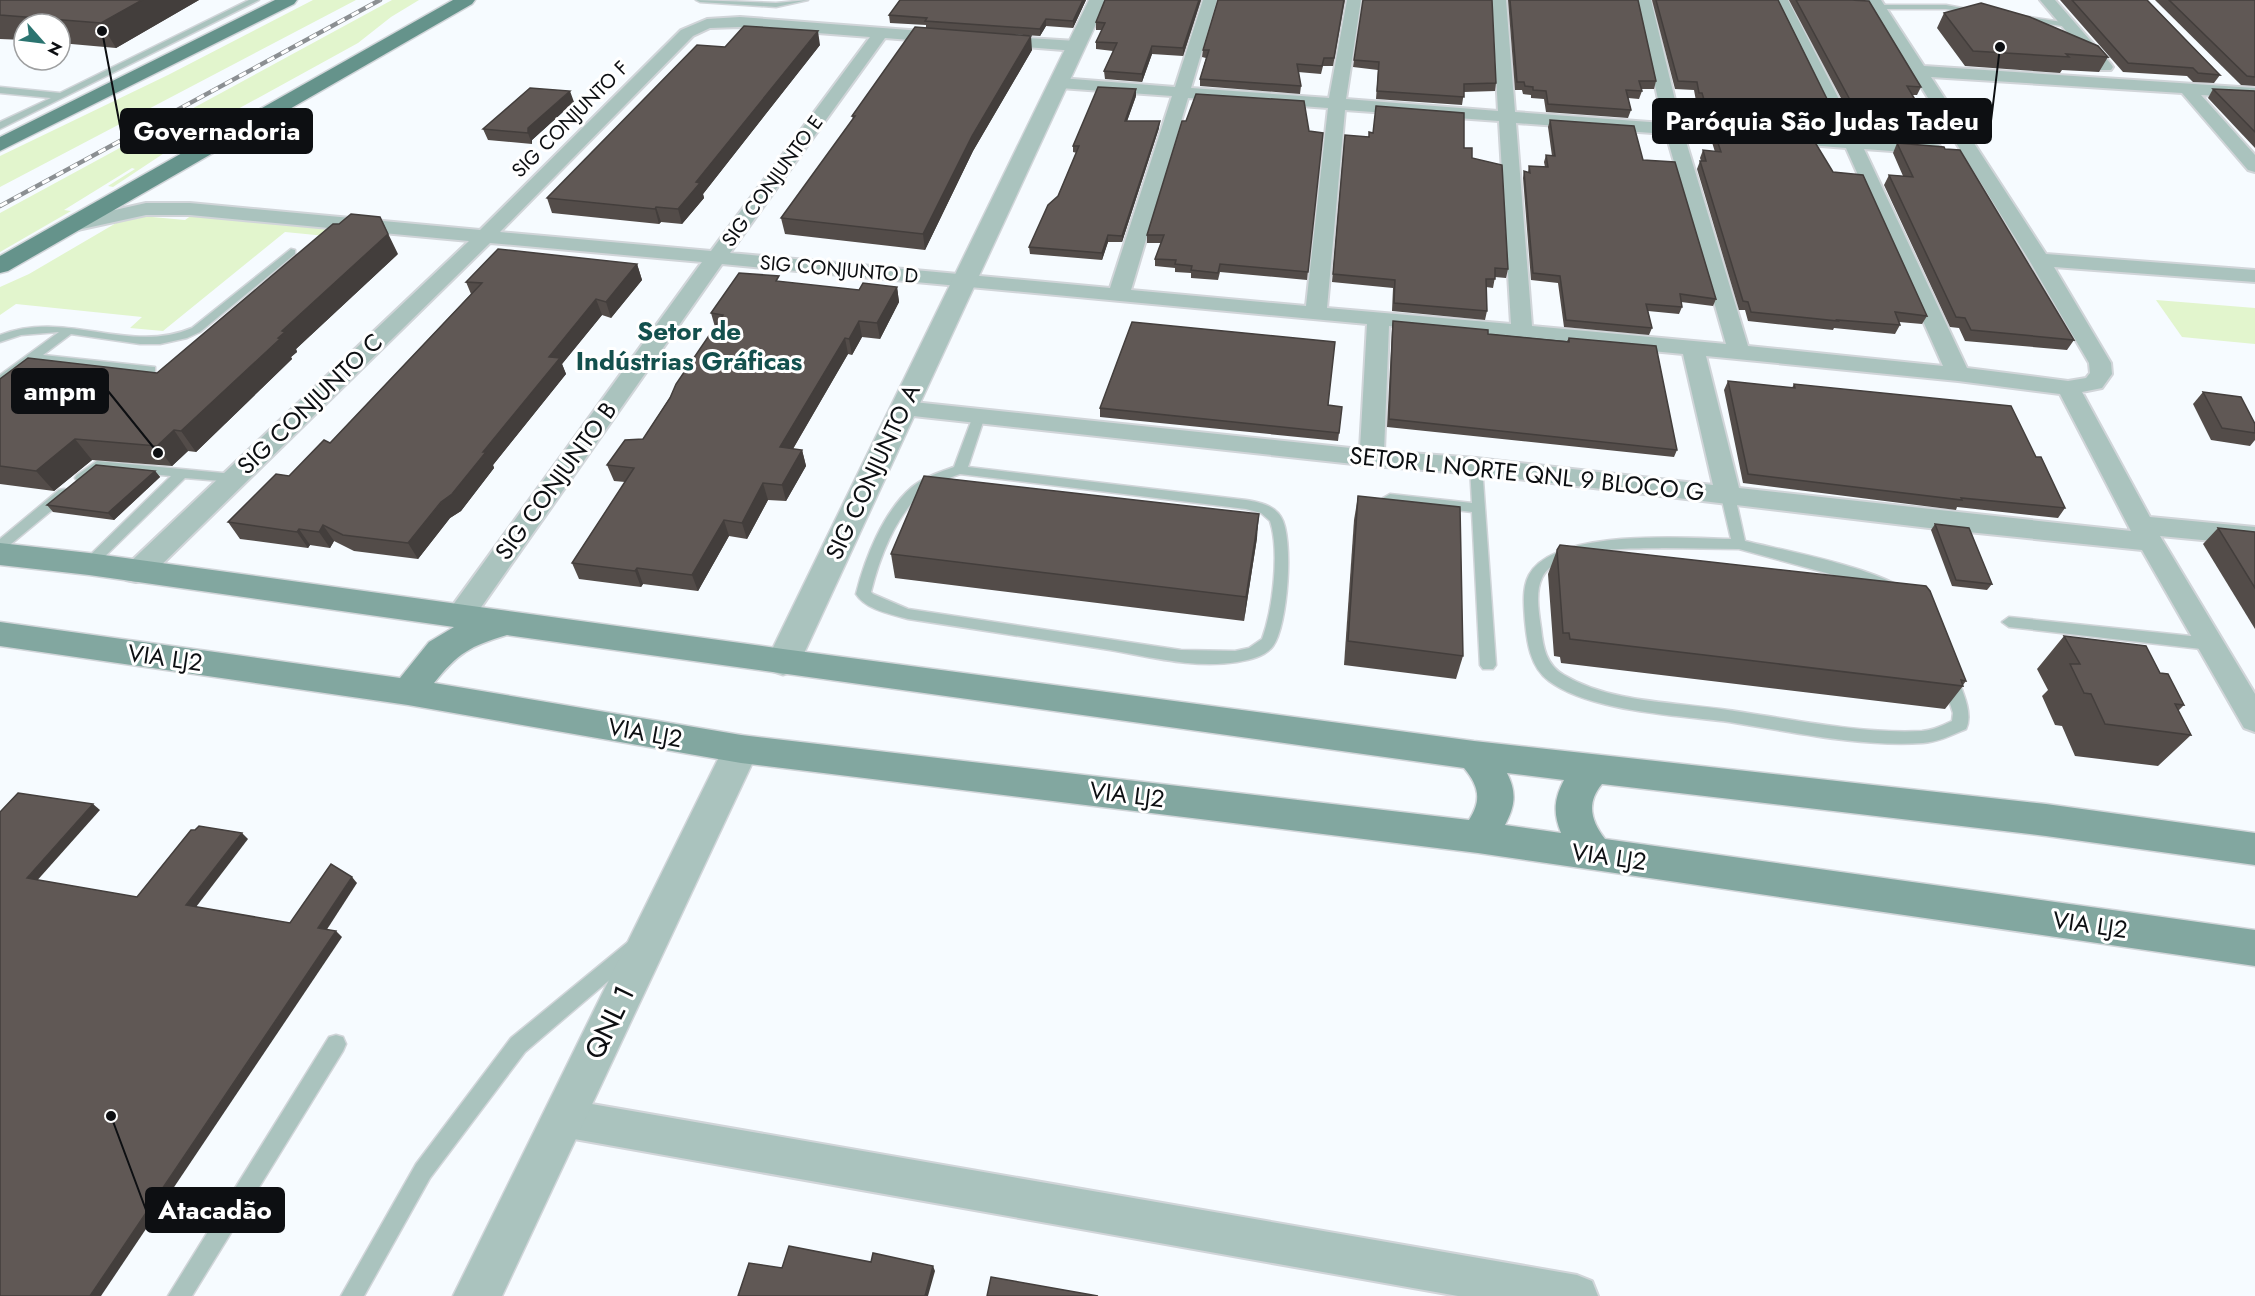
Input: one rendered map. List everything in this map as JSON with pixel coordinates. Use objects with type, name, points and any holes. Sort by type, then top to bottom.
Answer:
[{"type":"main road","points":[[0,145],[288,0]]},
{"type":"main road","points":[[316,85],[388,29],[433,0]]},
{"type":"main road","points":[[0,266],[466,0]]},
{"type":"main road","points":[[0,554],[89,564],[136,573],[1473,755],[2046,820],[2255,849]]},
{"type":"main road","points":[[408,692],[441,651],[467,635],[506,623]]},
{"type":"main road","name":"VIA LJ2","points":[[0,634],[408,692],[741,749],[1478,837],[2255,948]]},
{"type":"main road","points":[[1473,755],[1491,773],[1497,794],[1494,815],[1478,837]]},
{"type":"main road","points":[[1593,769],[1580,782],[1573,800],[1573,818],[1579,835],[1595,855]]},
{"type":"street","name":"SIG CONJUNTO A","points":[[783,662],[1098,0]]},
{"type":"street","points":[[1119,294],[1210,0]]},
{"type":"street","points":[[1316,312],[1337,102],[1354,0]]},
{"type":"street","points":[[1499,0],[1522,333]]},
{"type":"street","points":[[1644,0],[1673,129],[1739,352]]},
{"type":"street","points":[[1781,0],[1852,142],[1958,375]]},
{"type":"street","points":[[2047,0],[2121,84]]},
{"type":"street","points":[[963,280],[1739,352],[2067,388],[2094,383],[2101,374],[2100,363],[1971,151],[1877,3],[1854,2]]},
{"type":"street","name":"SIG CONJUNTO F","points":[[485,236],[687,33],[707,24],[740,22],[880,34]]},
{"type":"street","points":[[880,34],[961,39]]},
{"type":"street","name":"SIG CONJUNTO E","points":[[190,209],[716,258],[880,34]]},
{"type":"street","points":[[984,40],[1076,46]]},
{"type":"street","points":[[1920,71],[2255,93]]},
{"type":"street","points":[[2219,75],[2236,92]]},
{"type":"street","points":[[1060,83],[1971,151]]},
{"type":"street","points":[[2188,90],[2255,166]]},
{"type":"street","points":[[138,187],[144,196],[190,209]]},
{"type":"street","points":[[73,225],[146,209],[190,209]]},
{"type":"street","name":"SIG CONJUNTO C","points":[[136,573],[485,236]]},
{"type":"street","name":"SIG CONJUNTO D","points":[[716,258],[963,280]]},
{"type":"street","name":"SIG CONJUNTO B","points":[[460,616],[716,258]]},
{"type":"street","points":[[2039,260],[2255,276]]},
{"type":"street","points":[[1372,458],[1378,318]]},
{"type":"street","points":[[1693,348],[1728,496]]},
{"type":"street","points":[[2067,388],[2146,533],[2255,720]]},
{"type":"street","name":"SETOR L NORTE QNL 9 BLOCO G","points":[[904,408],[1372,458],[1476,466],[1728,496],[2146,533],[2255,536]]},
{"type":"street","name":"QNL 1","points":[[477,1296],[741,749]]},
{"type":"street","points":[[563,1118],[1577,1296]]},
{"type":"lane","points":[[0,126],[255,0]]},
{"type":"lane","points":[[700,0],[776,5],[804,0]]},
{"type":"lane","points":[[1877,3],[1946,7],[1992,14]]},
{"type":"lane","points":[[2015,17],[2069,25]]},
{"type":"lane","points":[[0,90],[62,96]]},
{"type":"lane","points":[[0,118],[14,120]]},
{"type":"lane","points":[[0,339],[21,331],[44,328],[143,341],[184,335],[196,330],[291,252]]},
{"type":"lane","points":[[0,381],[68,331]]},
{"type":"lane","points":[[33,357],[151,370],[134,383]]},
{"type":"lane","points":[[960,470],[979,416]]},
{"type":"lane","points":[[0,546],[98,465],[233,478]]},
{"type":"lane","points":[[1476,466],[1488,665]]},
{"type":"lane","points":[[960,470],[1214,500],[1267,511],[1276,519],[1280,529],[1280,568],[1274,630],[1268,643],[1252,653],[1222,657],[1170,654],[908,614],[883,608],[863,594],[866,577],[895,520],[915,492],[932,479],[960,470]]},
{"type":"lane","points":[[89,564],[181,474]]},
{"type":"lane","points":[[1728,496],[1739,544]]},
{"type":"lane","points":[[1390,498],[1480,508]]},
{"type":"lane","points":[[1739,544],[1886,584],[1912,600],[1922,611],[1951,682],[1961,713],[1960,725],[1923,737],[1841,733],[1673,709],[1597,695],[1565,683],[1544,667],[1536,652],[1533,612],[1534,579],[1540,568],[1558,556],[1596,546],[1739,544]]},
{"type":"lane","points":[[2009,622],[2211,644]]},
{"type":"lane","points":[[352,1296],[423,1171],[518,1045],[652,932]]},
{"type":"lane","points":[[179,1296],[336,1044]]},
{"type":"green space","points":[[313,0],[356,0],[0,187],[0,156],[168,75]]},
{"type":"green space","points":[[392,0],[419,0],[391,17],[358,43],[196,132],[113,187],[108,186],[135,169],[132,168],[64,210],[71,211],[0,252],[0,213]]},
{"type":"green space","points":[[192,215],[355,230],[336,237],[285,232],[163,331],[130,328],[142,317],[16,304],[0,315],[0,287],[29,274],[123,219],[141,216],[185,220]]},
{"type":"green space","points":[[2156,300],[2255,308],[2255,344],[2182,337]]},
{"type":"building","points":[[0,0],[142,0],[101,23],[72,21],[72,12],[12,12],[12,16],[0,15]]},
{"type":"building","points":[[900,0],[1083,0],[1073,21],[1046,19],[1040,29],[925,21],[927,18],[889,15]]},
{"type":"building","points":[[1105,0],[1199,0],[1183,48],[1152,46],[1142,74],[1104,71],[1117,43],[1096,42],[1105,23],[1096,22]]},
{"type":"building","points":[[1218,0],[1344,0],[1334,58],[1324,58],[1322,66],[1297,64],[1301,86],[1200,79],[1209,50],[1203,50]]},
{"type":"building","points":[[1363,0],[1492,0],[1496,83],[1464,84],[1464,97],[1377,91],[1379,62],[1354,60]]},
{"type":"building","points":[[1510,0],[1638,0],[1656,81],[1639,81],[1642,91],[1626,90],[1631,110],[1548,104],[1546,91],[1533,90],[1533,87],[1525,86],[1524,82],[1517,82]]},
{"type":"building","points":[[1656,0],[1778,0],[1831,107],[1792,105],[1803,123],[1709,116],[1697,82],[1678,81]]},
{"type":"building","points":[[1796,0],[1869,1],[1921,87],[1907,86],[1934,132],[1889,129],[1887,125],[1867,123],[1860,109],[1855,109]]},
{"type":"building","points":[[2072,0],[2147,0],[2220,75],[2198,73],[2193,68],[2128,63]]},
{"type":"building","points":[[2169,0],[2255,0],[2255,77],[2247,76]]},
{"type":"building","points":[[1981,3],[2030,17],[2098,46],[2108,57],[1973,51],[1944,13]]},
{"type":"building","points":[[744,26],[818,31],[696,182],[700,183],[678,209],[656,207],[655,209],[547,198],[697,45],[725,47]]},
{"type":"building","points":[[915,27],[1031,36],[972,136],[923,234],[781,218],[855,116],[852,116]]},
{"type":"building","points":[[1098,87],[1136,89],[1125,121],[1160,121],[1122,236],[1108,235],[1102,253],[1029,247],[1048,205],[1058,196],[1079,146],[1073,146]]},
{"type":"building","points":[[530,88],[570,91],[528,128],[528,133],[483,129]]},
{"type":"building","points":[[2213,89],[2255,91],[2255,132]]},
{"type":"building","points":[[1196,94],[1304,101],[1309,131],[1323,133],[1308,272],[1220,264],[1218,273],[1191,270],[1192,266],[1175,264],[1176,260],[1155,259],[1164,235],[1147,235],[1182,121],[1186,121]]},
{"type":"building","points":[[1376,106],[1464,113],[1464,148],[1472,148],[1472,158],[1502,165],[1508,269],[1495,268],[1495,279],[1486,279],[1487,311],[1394,303],[1395,280],[1333,274],[1345,135],[1369,137],[1369,132],[1373,133]]},
{"type":"building","points":[[1550,120],[1634,126],[1643,160],[1675,162],[1716,299],[1680,294],[1682,307],[1646,304],[1652,328],[1566,320],[1560,276],[1533,273],[1524,171],[1530,173],[1529,166],[1548,167],[1546,155],[1555,156]]},
{"type":"building","points":[[1714,131],[1813,139],[1833,172],[1863,175],[1927,316],[1895,312],[1900,325],[1751,312],[1748,302],[1743,301],[1700,161],[1706,161],[1703,150],[1721,152]]},
{"type":"building","points":[[1897,143],[1960,150],[2074,340],[1971,330],[1965,318],[1956,317],[1889,175],[1913,177]]},
{"type":"building","points":[[351,214],[380,217],[388,234],[282,331],[285,332],[278,338],[280,339],[181,431],[174,430],[157,446],[75,439],[36,471],[0,466],[0,379],[28,358],[157,373],[333,224],[339,224]]},
{"type":"building","points":[[498,249],[637,264],[606,302],[596,299],[549,357],[560,358],[483,452],[486,452],[452,494],[441,502],[408,543],[343,535],[323,525],[319,532],[299,529],[297,532],[228,522],[276,474],[289,476],[324,440],[330,443],[482,283],[466,282]]},
{"type":"building","points":[[739,273],[779,276],[776,281],[859,290],[863,283],[897,287],[877,323],[859,321],[849,339],[845,338],[780,447],[802,450],[782,485],[763,483],[742,523],[724,520],[692,575],[572,563],[634,468],[607,465],[625,440],[643,439],[670,398],[676,384],[723,315],[711,313]]},
{"type":"building","points":[[1393,321],[1488,330],[1488,334],[1569,342],[1569,338],[1656,346],[1677,450],[1389,419]]},
{"type":"building","points":[[1132,322],[1335,342],[1328,405],[1342,407],[1339,433],[1100,408]]},
{"type":"building","points":[[1728,381],[1795,388],[1794,384],[2011,406],[2036,457],[2041,457],[2065,508],[1961,498],[1962,500],[1748,474]]},
{"type":"building","points":[[2203,392],[2241,397],[2255,424],[2255,433],[2222,428]]},
{"type":"building","points":[[96,465],[155,471],[108,513],[47,505]]},
{"type":"building","points":[[924,476],[1259,514],[1246,597],[891,554]]},
{"type":"building","points":[[1358,496],[1460,507],[1463,656],[1348,641]]},
{"type":"building","points":[[1935,524],[1969,528],[1992,584],[1956,580]]},
{"type":"building","points":[[2218,528],[2255,532],[2255,588]]},
{"type":"building","points":[[1560,545],[1926,586],[1966,681],[1961,680],[1963,686],[1570,639],[1569,633],[1563,633],[1557,550]]},
{"type":"building","points":[[2064,636],[2146,646],[2160,673],[2168,674],[2184,705],[2175,704],[2191,735],[2105,724],[2091,694],[2084,693],[2070,664],[2080,664]]},
{"type":"building","points":[[18,793],[93,804],[27,878],[137,897],[191,830],[199,826],[242,833],[186,905],[290,923],[331,864],[352,877],[318,928],[336,931],[90,1296],[0,1296],[0,812]]},
{"type":"building","points":[[789,1246],[871,1262],[873,1253],[933,1266],[925,1296],[738,1296],[749,1263],[782,1268]]},
{"type":"building","points":[[991,1277],[1098,1296],[987,1296]]},
{"type":"railway","points":[[0,206],[380,0]]},
{"type":"place","name":"Governadoria","points":[[102,31]]},
{"type":"place","name":"Paróquia São Judas Tadeu","points":[[2000,47]]},
{"type":"place","name":"ampm","points":[[158,453]]},
{"type":"place","name":"Atacadão","points":[[111,1116]]},
{"type":"district","name":"Setor de Indústrias Gráficas","points":[[689,346]]}]
